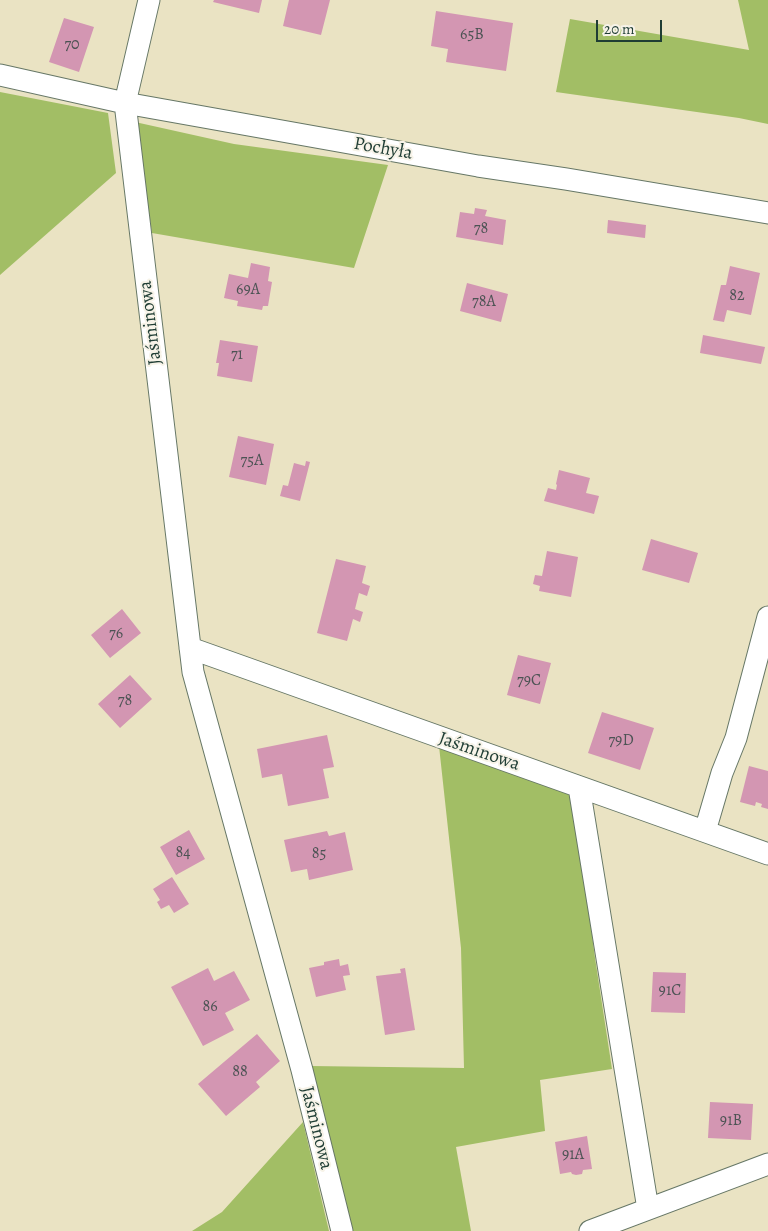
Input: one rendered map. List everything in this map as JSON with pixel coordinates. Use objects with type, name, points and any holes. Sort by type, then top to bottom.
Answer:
[{"type":"street","name":"Jaśminowa","points":[[149,0],[125,103],[193,672],[302,1070],[342,1231]]},
{"type":"street","name":"Pochyła","points":[[0,75],[125,103],[478,166],[768,213]]},
{"type":"street","points":[[705,831],[722,773],[736,738],[768,617]]},
{"type":"street","name":"Jaśminowa","points":[[190,648],[768,854]]},
{"type":"street","points":[[579,787],[648,1209]]},
{"type":"street","points":[[590,1231],[768,1164]]},
{"type":"green space","points":[[738,0],[768,0],[768,124],[739,118],[556,92],[570,19],[749,50]]},
{"type":"green space","points":[[0,92],[108,113],[116,173],[0,275]]},
{"type":"green space","points":[[135,122],[234,144],[388,165],[354,268],[152,233]]},
{"type":"green space","points":[[439,746],[574,791],[595,958],[612,1069],[540,1080],[545,1131],[456,1147],[471,1231],[351,1231],[310,1066],[464,1068],[461,948]]},
{"type":"green space","points":[[303,1122],[329,1231],[192,1231],[222,1212]]},
{"type":"building","points":[[214,0],[262,0],[259,13],[213,2]]},
{"type":"building","points":[[289,0],[330,0],[321,35],[283,26]]},
{"type":"building","points":[[436,11],[513,23],[506,71],[446,62],[448,49],[431,46]]},
{"type":"building","points":[[64,18],[94,27],[79,72],[49,62]]},
{"type":"building","points":[[475,208],[487,210],[485,216],[506,220],[503,245],[456,237],[460,212],[474,214]]},
{"type":"building","points":[[608,220],[646,225],[645,238],[607,233]]},
{"type":"building","points":[[251,263],[270,267],[268,281],[272,282],[268,306],[263,306],[262,310],[237,306],[238,301],[224,298],[229,274],[248,278]]},
{"type":"building","points":[[730,266],[760,273],[751,315],[727,310],[724,322],[713,320],[721,285],[726,285]]},
{"type":"building","points":[[467,283],[508,294],[501,322],[460,311]]},
{"type":"building","points":[[703,335],[765,347],[761,364],[700,353]]},
{"type":"building","points":[[220,340],[258,346],[252,382],[217,376],[219,363],[216,363]]},
{"type":"building","points":[[238,436],[274,444],[266,485],[229,477]]},
{"type":"building","points":[[306,461],[310,462],[300,501],[280,496],[283,485],[288,486],[294,463],[305,466]]},
{"type":"building","points":[[559,470],[590,478],[586,493],[599,496],[594,514],[544,501],[548,488],[556,490]]},
{"type":"building","points":[[651,539],[698,553],[689,583],[642,570]]},
{"type":"building","points":[[547,551],[578,557],[571,597],[539,591],[540,586],[533,584],[535,575],[542,576]]},
{"type":"building","points":[[336,559],[366,566],[362,583],[370,586],[367,596],[359,593],[355,609],[363,612],[360,622],[353,619],[347,641],[317,633]]},
{"type":"building","points":[[122,609],[141,633],[110,658],[91,635]]},
{"type":"building","points":[[518,655],[551,663],[540,704],[507,695]]},
{"type":"building","points":[[130,675],[152,699],[120,728],[98,704]]},
{"type":"building","points":[[602,712],[654,728],[640,770],[588,753]]},
{"type":"building","points":[[327,735],[334,767],[323,769],[329,798],[288,806],[282,774],[262,778],[257,749]]},
{"type":"building","points":[[749,766],[768,771],[768,809],[761,807],[762,804],[756,802],[755,806],[740,802]]},
{"type":"building","points":[[189,830],[205,859],[176,875],[160,847]]},
{"type":"building","points":[[327,831],[329,836],[345,832],[353,870],[309,880],[307,869],[291,872],[284,840]]},
{"type":"building","points":[[172,877],[189,904],[174,913],[169,905],[161,909],[157,902],[160,900],[153,889]]},
{"type":"building","points":[[339,959],[340,966],[348,964],[350,975],[343,976],[346,990],[316,997],[309,968]]},
{"type":"building","points":[[208,968],[214,981],[234,971],[250,1000],[225,1013],[234,1030],[203,1046],[171,987]]},
{"type":"building","points":[[405,968],[415,1030],[385,1035],[376,976],[401,973],[400,969]]},
{"type":"building","points":[[653,972],[686,973],[685,1013],[651,1012]]},
{"type":"building","points":[[257,1034],[280,1061],[256,1082],[260,1087],[226,1116],[198,1084]]},
{"type":"building","points":[[710,1102],[753,1104],[751,1140],[708,1138]]},
{"type":"building","points":[[587,1136],[592,1169],[583,1170],[582,1174],[576,1175],[571,1172],[560,1174],[555,1142]]}]
